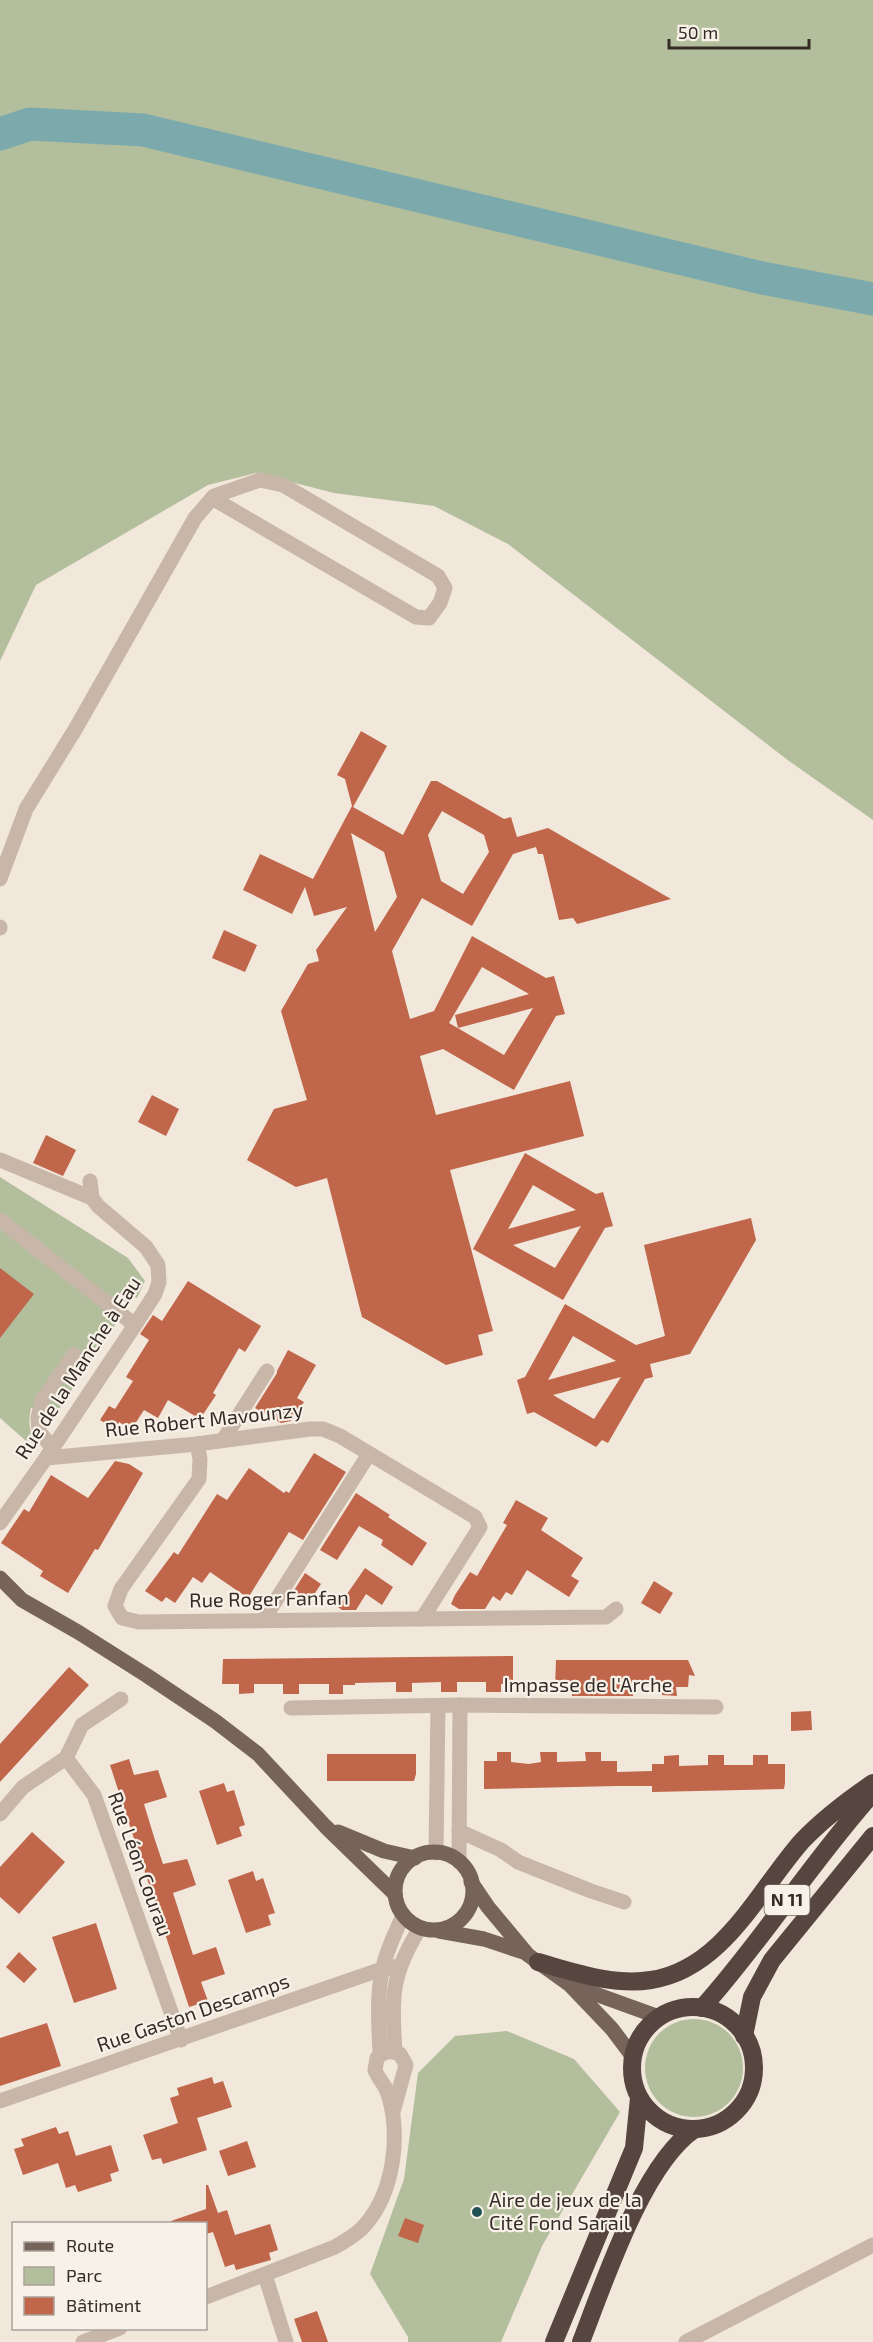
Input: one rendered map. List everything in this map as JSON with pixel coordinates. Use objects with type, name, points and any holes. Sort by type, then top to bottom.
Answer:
[{"type":"highway","points":[[533,1959],[620,1981],[651,1980],[687,1969],[706,1957],[725,1939],[778,1870],[818,1826],[873,1783]]},
{"type":"highway","name":"N 11","points":[[702,2008],[844,1824],[873,1793]]},
{"type":"highway","name":"N 11","points":[[744,2036],[752,1997],[772,1960],[873,1836]]},
{"type":"highway","points":[[687,2007],[702,2008],[717,2012],[730,2020],[744,2036],[754,2059],[754,2074],[751,2089],[744,2103],[733,2115],[720,2123],[695,2129],[675,2126],[660,2120],[648,2110],[639,2097],[632,2069],[633,2057],[639,2040],[647,2027],[659,2017],[672,2011],[687,2007]]},
{"type":"highway","points":[[554,2342],[634,2148],[639,2097]]},
{"type":"highway","points":[[581,2342],[629,2221],[672,2148],[695,2129]]},
{"type":"main road","points":[[0,1578],[22,1600],[78,1632],[215,1721],[258,1754],[326,1827],[395,1894],[403,1915],[427,1929],[504,1944],[533,1959],[570,1985],[612,2029],[633,2057]]},
{"type":"main road","points":[[0,1597],[22,1600]]},
{"type":"main road","points":[[326,1827],[384,1851],[415,1858],[441,1853],[459,1862],[470,1876],[472,1901],[458,1922],[446,1928],[427,1929]]},
{"type":"main road","points":[[395,1894],[397,1879],[402,1869],[415,1858]]},
{"type":"main road","points":[[471,1881],[492,1912],[533,1959]]},
{"type":"main road","points":[[570,1985],[659,2017]]},
{"type":"street","points":[[0,879],[26,809],[76,728],[195,518],[212,498],[260,480],[282,485],[438,576],[445,588],[440,603],[429,618],[416,617],[212,498]]},
{"type":"street","points":[[0,1160],[92,1198],[90,1181]]},
{"type":"street","name":"Rue de la Manche à Eau","points":[[2,1518],[50,1453],[155,1294],[159,1282],[158,1265],[146,1247],[98,1206],[92,1198]]},
{"type":"street","points":[[0,1220],[135,1325]]},
{"type":"street","points":[[50,1453],[39,1432],[39,1408],[42,1400],[74,1355]]},
{"type":"street","points":[[223,1440],[267,1371]]},
{"type":"street","name":"Rue Robert Mavounzy","points":[[50,1453],[196,1444],[310,1429],[323,1429],[340,1436],[475,1518],[480,1527],[422,1618]]},
{"type":"street","name":"Rue Roger Fanfan","points":[[196,1444],[200,1459],[199,1479],[121,1589],[115,1606],[122,1618],[139,1622],[606,1617],[616,1610]]},
{"type":"street","points":[[264,1619],[369,1454]]},
{"type":"street","points":[[0,1814],[23,1787],[66,1758],[82,1725],[121,1699]]},
{"type":"street","points":[[436,1853],[438,1706]]},
{"type":"street","points":[[459,1862],[460,1706]]},
{"type":"street","name":"Impasse de l'Arche","points":[[291,1708],[716,1707]]},
{"type":"street","name":"Rue Léon Courau","points":[[66,1758],[94,1795],[181,2040]]},
{"type":"street","points":[[436,1817],[459,1827],[525,1865],[591,1892],[624,1902]]},
{"type":"street","points":[[380,2055],[378,2017],[382,1970],[391,1941],[403,1915]]},
{"type":"street","points":[[395,2052],[393,2005],[396,1977],[406,1950],[427,1929]]},
{"type":"street","name":"Rue Gaston Descamps","points":[[0,2101],[382,1970],[400,1966]]},
{"type":"street","points":[[207,2297],[335,2247],[353,2236],[372,2216],[389,2176],[394,2133],[393,2112],[387,2090],[375,2070],[375,2064],[380,2055],[385,2052],[395,2052],[403,2057],[406,2065],[393,2112]]},
{"type":"street","points":[[382,2080],[393,2083],[403,2077]]},
{"type":"street","points":[[686,2342],[873,2245]]},
{"type":"street","points":[[265,2276],[286,2342]]},
{"type":"street","points":[[83,2342],[115,2330]]},
{"type":"green space","points":[[0,0],[873,0],[873,820],[789,761],[508,544],[434,506],[334,493],[256,473],[208,485],[36,585],[0,661]]},
{"type":"green space","points":[[0,1177],[128,1258],[145,1281],[137,1298],[133,1296],[126,1303],[119,1298],[108,1311],[117,1322],[49,1424],[47,1423],[48,1409],[31,1408],[29,1422],[36,1443],[34,1448],[0,1418]]},
{"type":"green space","points":[[694,2019],[713,2023],[729,2033],[739,2049],[743,2068],[739,2087],[729,2103],[713,2113],[694,2117],[675,2113],[659,2103],[649,2087],[645,2068],[649,2049],[659,2033],[675,2023]]},
{"type":"green space","name":"Aire de jeux de la Cité Fond Sarail","points":[[507,2031],[574,2059],[620,2112],[542,2246],[501,2342],[408,2342],[408,2337],[370,2274],[404,2179],[418,2073],[455,2036]]},
{"type":"building","points":[[361,731],[387,746],[353,807],[403,835],[431,781],[437,781],[504,819],[511,817],[517,837],[548,828],[671,899],[577,924],[573,918],[559,920],[543,854],[538,854],[536,847],[513,854],[472,926],[422,898],[392,951],[410,1019],[434,1011],[472,936],[546,978],[554,976],[565,1014],[556,1016],[514,1090],[443,1049],[420,1056],[436,1115],[570,1081],[584,1136],[450,1170],[493,1331],[478,1335],[483,1355],[446,1365],[362,1317],[327,1178],[296,1187],[247,1160],[274,1109],[307,1100],[281,1011],[308,964],[319,961],[316,950],[347,907],[314,916],[305,887],[292,914],[243,890],[260,854],[313,879],[352,806],[345,779],[337,775]],"holes":[[[442,811],[484,835],[489,852],[463,894],[441,881],[428,835]],[[351,833],[384,852],[397,897],[375,932]],[[482,967],[529,994],[455,1015],[458,1028],[533,1008],[504,1055],[449,1023]]]},
{"type":"building","points":[[224,930],[257,945],[245,972],[212,958]]},
{"type":"building","points":[[152,1095],[179,1109],[166,1136],[138,1122]]},
{"type":"building","points":[[46,1135],[76,1150],[63,1176],[33,1163]]},
{"type":"building","points":[[525,1153],[596,1194],[603,1192],[613,1226],[605,1228],[563,1300],[473,1249]],"holes":[[[533,1185],[576,1210],[508,1229]],[[581,1226],[555,1268],[513,1245]]]},
{"type":"building","points":[[751,1218],[756,1240],[690,1354],[650,1364],[653,1377],[645,1379],[608,1443],[602,1440],[596,1447],[534,1412],[527,1414],[517,1380],[525,1377],[565,1304],[636,1345],[665,1336],[644,1245]],"holes":[[[573,1336],[616,1361],[548,1380]],[[621,1377],[594,1419],[553,1395]]]},
{"type":"building","points":[[0,1268],[34,1294],[0,1338]]},
{"type":"building","points":[[188,1281],[261,1326],[245,1352],[239,1348],[213,1393],[216,1395],[200,1419],[168,1400],[158,1418],[144,1410],[131,1430],[119,1422],[115,1429],[100,1420],[109,1406],[115,1409],[133,1381],[126,1377],[149,1340],[140,1334],[153,1315],[162,1321]]},
{"type":"building","points":[[288,1350],[316,1365],[297,1398],[304,1402],[291,1421],[281,1423],[255,1408],[277,1373]]},
{"type":"building","points":[[314,1453],[346,1472],[303,1540],[289,1532],[248,1598],[210,1572],[202,1583],[193,1577],[175,1603],[166,1597],[162,1602],[145,1591],[174,1552],[178,1555],[217,1494],[227,1500],[249,1468],[284,1493],[286,1491],[289,1493]]},
{"type":"building","points":[[115,1461],[129,1464],[143,1473],[98,1550],[95,1549],[68,1593],[40,1576],[43,1571],[1,1543],[24,1509],[29,1512],[51,1475],[88,1498]]},
{"type":"building","points":[[356,1493],[427,1543],[412,1566],[381,1545],[383,1540],[359,1526],[337,1560],[320,1550]]},
{"type":"building","points":[[516,1500],[548,1518],[541,1530],[583,1558],[571,1576],[579,1581],[569,1597],[527,1570],[512,1595],[506,1592],[500,1601],[493,1596],[485,1609],[459,1609],[451,1604],[455,1595],[470,1572],[477,1576],[507,1525],[503,1523]]},
{"type":"building","points":[[365,1568],[393,1587],[382,1605],[366,1594],[356,1610],[342,1610],[338,1607]]},
{"type":"building","points":[[305,1573],[321,1584],[309,1602],[293,1592]]},
{"type":"building","points":[[654,1581],[673,1593],[660,1614],[641,1603]]},
{"type":"building","points":[[513,1656],[513,1683],[501,1684],[501,1692],[486,1692],[486,1682],[457,1682],[457,1692],[441,1692],[441,1682],[412,1683],[412,1692],[396,1692],[396,1682],[355,1683],[355,1685],[343,1685],[343,1694],[329,1694],[329,1684],[299,1684],[299,1694],[283,1694],[283,1684],[254,1684],[254,1693],[239,1694],[239,1684],[222,1684],[223,1659]]},
{"type":"building","points":[[556,1660],[688,1660],[695,1676],[689,1675],[688,1687],[676,1687],[677,1696],[662,1695],[661,1685],[633,1686],[633,1696],[572,1696],[572,1686],[555,1687]]},
{"type":"building","points":[[69,1667],[89,1685],[0,1782],[0,1744]]},
{"type":"building","points":[[811,1711],[812,1730],[791,1731],[791,1712]]},
{"type":"building","points":[[497,1752],[511,1752],[511,1762],[529,1764],[541,1762],[540,1752],[557,1752],[557,1762],[586,1761],[585,1752],[601,1752],[601,1761],[617,1761],[617,1772],[652,1771],[652,1764],[664,1764],[664,1756],[679,1755],[679,1766],[708,1765],[708,1755],[724,1755],[724,1765],[753,1765],[753,1755],[768,1755],[768,1764],[785,1764],[785,1783],[784,1789],[652,1792],[652,1786],[484,1789],[484,1761],[497,1761]]},
{"type":"building","points":[[327,1754],[416,1754],[416,1774],[414,1781],[327,1781]]},
{"type":"building","points":[[129,1759],[134,1775],[158,1770],[167,1797],[144,1804],[154,1837],[163,1864],[187,1859],[196,1885],[173,1893],[193,1955],[216,1947],[225,1974],[201,1982],[208,2001],[189,2007],[110,1765]]},
{"type":"building","points":[[224,1783],[227,1792],[234,1790],[245,1825],[239,1827],[242,1836],[217,1845],[199,1791]]},
{"type":"building","points":[[32,1832],[65,1862],[19,1914],[0,1897],[0,1867]]},
{"type":"building","points":[[253,1871],[256,1881],[263,1878],[275,1913],[268,1915],[271,1925],[246,1933],[228,1880]]},
{"type":"building","points":[[96,1923],[117,1989],[74,2003],[52,1937]]},
{"type":"building","points":[[19,1952],[37,1969],[24,1983],[6,1967]]},
{"type":"building","points":[[47,2023],[61,2066],[0,2086],[0,2038]]},
{"type":"building","points":[[212,2077],[214,2084],[223,2081],[232,2107],[197,2118],[207,2150],[163,2164],[161,2158],[152,2160],[143,2135],[178,2123],[170,2098],[179,2095],[177,2088]]},
{"type":"building","points":[[56,2127],[59,2134],[68,2131],[76,2156],[111,2145],[119,2171],[110,2174],[112,2181],[78,2192],[75,2185],[66,2188],[58,2163],[23,2175],[14,2149],[24,2146],[21,2139]]},
{"type":"building","points":[[247,2141],[256,2167],[228,2176],[219,2151]]},
{"type":"building","points":[[206,2185],[208,2185],[218,2213],[227,2210],[235,2235],[270,2224],[278,2250],[269,2253],[271,2260],[236,2270],[234,2264],[225,2267],[213,2232],[207,2234],[207,2222],[171,2222],[206,2209]]},
{"type":"building","points":[[405,2218],[424,2225],[418,2243],[398,2236]]},
{"type":"building","points":[[317,2311],[328,2342],[302,2342],[294,2319]]},
{"type":"waterway","points":[[0,134],[30,124],[143,130],[762,278],[873,299]]},
{"type":"place","name":"Aire de jeux de la Cité Fond Sarail","points":[[477,2212]]}]
